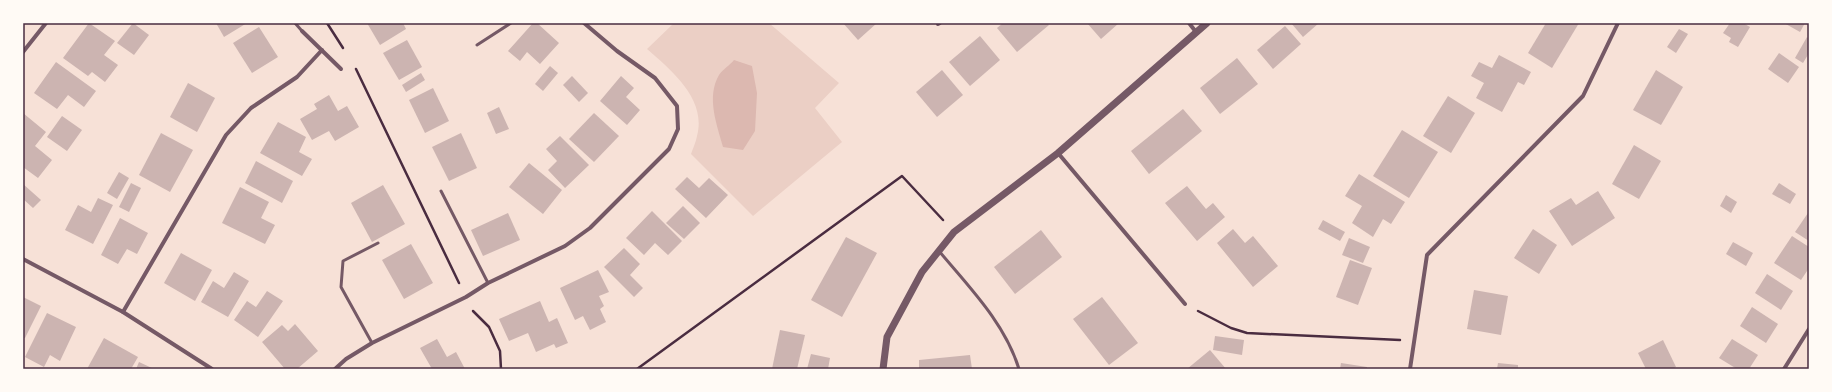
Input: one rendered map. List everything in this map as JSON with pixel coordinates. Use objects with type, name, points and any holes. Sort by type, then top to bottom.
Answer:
[{"type":"street","points":[[23,52],[46,23]]},
{"type":"street","points":[[335,369],[346,359],[372,343],[466,297],[488,283],[565,246],[590,228],[668,149],[678,129],[677,106],[656,78],[617,51],[584,23]]},
{"type":"street","points":[[1189,23],[1196,32]]},
{"type":"street","points":[[883,369],[887,337],[922,272],[954,232],[1058,153],[1207,23]]},
{"type":"street","points":[[1410,369],[1427,255],[1583,96],[1618,23]]},
{"type":"street","points":[[302,30],[341,69]]},
{"type":"street","points":[[124,312],[226,134],[251,108],[297,76],[322,50]]},
{"type":"street","points":[[1058,153],[1185,304]]},
{"type":"street","points":[[23,259],[124,312],[212,369]]},
{"type":"street","points":[[1784,369],[1809,329]]},
{"type":"lane","points":[[295,23],[302,30]]},
{"type":"lane","points":[[477,45],[511,23]]},
{"type":"lane","points":[[441,191],[488,283]]},
{"type":"lane","points":[[372,343],[341,287],[343,261],[378,243]]},
{"type":"lane","points":[[939,251],[986,307],[1013,351],[1019,369]]},
{"type":"path","points":[[327,23],[344,49]]},
{"type":"path","points":[[352,62],[474,313],[489,327],[492,333],[500,351],[501,369]]},
{"type":"path","points":[[637,369],[902,176],[954,232]]},
{"type":"path","points":[[1185,304],[1231,328],[1247,333],[1414,341]]},
{"type":"shaded area","points":[[674,23],[769,23],[839,83],[815,108],[842,142],[753,216],[691,154],[697,138],[699,122],[697,110],[692,98],[685,86],[676,76],[647,49]]},
{"type":"shaded area","points":[[734,60],[752,66],[757,93],[755,131],[743,150],[723,147],[713,102],[713,92],[720,73]]},
{"type":"building","points":[[89,23],[115,41],[104,55],[118,65],[105,82],[92,72],[88,76],[63,58]]},
{"type":"building","points":[[133,23],[149,35],[134,55],[117,43]]},
{"type":"building","points":[[216,23],[247,23],[224,37]]},
{"type":"building","points":[[367,23],[403,23],[406,29],[380,45]]},
{"type":"building","points":[[533,23],[537,23],[559,43],[540,64],[527,52],[520,61],[508,51]]},
{"type":"building","points":[[843,23],[877,23],[858,40]]},
{"type":"building","points":[[1003,23],[1047,23],[1049,25],[1017,52],[997,28]]},
{"type":"building","points":[[1087,23],[1119,23],[1101,39]]},
{"type":"building","points":[[1291,23],[1319,23],[1303,37]]},
{"type":"building","points":[[1546,23],[1579,23],[1552,68],[1528,53]]},
{"type":"building","points":[[1730,23],[1743,23],[1750,27],[1738,47],[1729,42],[1731,38],[1723,33]]},
{"type":"building","points":[[1784,23],[1805,23],[1800,32]]},
{"type":"building","points":[[1285,26],[1301,44],[1273,69],[1257,50]]},
{"type":"building","points":[[259,27],[278,57],[252,73],[233,43]]},
{"type":"building","points":[[1679,29],[1688,34],[1676,53],[1667,47]]},
{"type":"building","points":[[980,36],[1000,60],[970,86],[949,62]]},
{"type":"building","points":[[1807,37],[1809,39],[1809,53],[1803,63],[1795,58]]},
{"type":"building","points":[[407,40],[422,67],[399,80],[383,53]]},
{"type":"building","points":[[1779,53],[1799,67],[1788,83],[1768,69]]},
{"type":"building","points":[[1499,55],[1531,72],[1524,85],[1518,82],[1502,112],[1476,98],[1484,83],[1471,76],[1479,62],[1492,68]]},
{"type":"building","points":[[1237,58],[1258,84],[1220,114],[1200,88]]},
{"type":"building","points":[[56,62],[96,91],[84,107],[68,95],[57,109],[34,93]]},
{"type":"building","points":[[550,66],[558,73],[543,91],[535,84]]},
{"type":"building","points":[[942,70],[963,95],[937,117],[916,92]]},
{"type":"building","points":[[1656,70],[1683,87],[1661,125],[1633,110]]},
{"type":"building","points":[[421,73],[425,80],[406,92],[402,85]]},
{"type":"building","points":[[572,76],[588,93],[579,102],[563,85]]},
{"type":"building","points":[[621,76],[634,88],[626,97],[640,110],[627,125],[600,101]]},
{"type":"building","points":[[188,83],[215,98],[197,132],[170,117]]},
{"type":"building","points":[[433,88],[449,121],[425,133],[409,100]]},
{"type":"building","points":[[329,95],[338,111],[347,106],[359,127],[335,141],[329,131],[312,140],[300,119],[317,109],[314,104]]},
{"type":"building","points":[[1448,96],[1475,113],[1451,153],[1423,136]]},
{"type":"building","points":[[499,107],[509,129],[496,134],[487,113]]},
{"type":"building","points":[[1183,109],[1202,131],[1149,174],[1131,151]]},
{"type":"building","points":[[23,113],[46,132],[35,146],[52,160],[38,178],[23,167]]},
{"type":"building","points":[[594,113],[619,136],[594,162],[569,139]]},
{"type":"building","points":[[62,116],[82,130],[67,151],[47,137]]},
{"type":"building","points":[[278,122],[306,137],[299,152],[312,159],[302,176],[260,153]]},
{"type":"building","points":[[1402,130],[1438,152],[1409,198],[1373,176]]},
{"type":"building","points":[[161,133],[193,150],[170,192],[139,175]]},
{"type":"building","points":[[461,133],[477,168],[449,181],[432,147]]},
{"type":"building","points":[[560,136],[589,165],[565,188],[548,170],[557,161],[546,149]]},
{"type":"building","points":[[1634,145],[1661,161],[1639,199],[1612,184]]},
{"type":"building","points":[[256,161],[293,181],[282,203],[245,183]]},
{"type":"building","points":[[529,163],[562,190],[543,214],[509,187]]},
{"type":"building","points":[[119,172],[129,178],[117,199],[107,193]]},
{"type":"building","points":[[1359,174],[1405,202],[1391,224],[1383,219],[1373,237],[1352,223],[1362,206],[1345,196]]},
{"type":"building","points":[[687,177],[699,188],[709,178],[728,195],[706,218],[675,189]]},
{"type":"building","points":[[131,183],[141,188],[129,212],[119,207]]},
{"type":"building","points":[[1779,183],[1796,194],[1790,204],[1772,194]]},
{"type":"building","points":[[23,184],[41,200],[33,208],[23,199]]},
{"type":"building","points":[[383,185],[405,224],[372,242],[351,203]]},
{"type":"building","points":[[1187,186],[1206,209],[1213,203],[1225,217],[1197,241],[1165,203]]},
{"type":"building","points":[[240,187],[269,202],[261,218],[275,225],[265,244],[222,223]]},
{"type":"building","points":[[1598,191],[1615,218],[1572,246],[1549,211],[1571,198],[1576,205]]},
{"type":"building","points":[[1726,195],[1737,202],[1731,213],[1720,206]]},
{"type":"building","points":[[98,198],[113,205],[93,244],[65,230],[78,205],[91,212]]},
{"type":"building","points":[[683,206],[700,223],[684,239],[666,223]]},
{"type":"building","points":[[652,211],[682,241],[668,255],[655,243],[644,255],[626,238]]},
{"type":"building","points":[[508,213],[520,240],[483,256],[471,230]]},
{"type":"building","points":[[1808,213],[1809,214],[1809,241],[1795,232]]},
{"type":"building","points":[[120,218],[148,233],[137,254],[127,249],[118,264],[101,255]]},
{"type":"building","points":[[1323,220],[1345,232],[1340,241],[1318,229]]},
{"type":"building","points":[[1233,229],[1245,243],[1253,236],[1278,266],[1253,287],[1217,243]]},
{"type":"building","points":[[1533,229],[1557,245],[1539,274],[1514,258]]},
{"type":"building","points":[[1041,230],[1062,257],[1015,294],[994,267]]},
{"type":"building","points":[[1792,236],[1809,247],[1809,268],[1801,280],[1774,263]]},
{"type":"building","points":[[846,237],[877,253],[842,317],[811,300]]},
{"type":"building","points":[[1349,238],[1370,247],[1363,263],[1342,255]]},
{"type":"building","points":[[1733,242],[1753,253],[1746,266],[1726,254]]},
{"type":"building","points":[[411,244],[433,283],[404,299],[382,260]]},
{"type":"building","points":[[624,248],[640,264],[630,275],[643,288],[634,297],[604,267]]},
{"type":"building","points":[[181,253],[212,270],[195,301],[164,283]]},
{"type":"building","points":[[1350,260],[1372,268],[1358,305],[1336,297]]},
{"type":"building","points":[[598,270],[609,292],[599,296],[604,306],[600,309],[606,322],[590,330],[583,316],[575,320],[560,288]]},
{"type":"building","points":[[234,272],[249,281],[228,317],[201,302],[213,281],[224,288]]},
{"type":"building","points":[[1767,274],[1793,291],[1781,310],[1755,293]]},
{"type":"building","points":[[1474,290],[1508,296],[1501,335],[1467,329]]},
{"type":"building","points":[[267,291],[283,301],[258,337],[234,320],[247,301],[256,307]]},
{"type":"building","points":[[23,297],[41,306],[25,338],[23,338]]},
{"type":"building","points":[[1102,297],[1138,343],[1109,365],[1073,319]]},
{"type":"building","points":[[540,301],[549,322],[557,318],[568,343],[556,348],[554,344],[536,352],[528,333],[509,341],[499,319]]},
{"type":"building","points":[[1752,307],[1778,324],[1766,343],[1740,326]]},
{"type":"building","points":[[47,313],[76,327],[60,361],[50,355],[44,367],[25,357]]},
{"type":"building","points":[[295,324],[318,351],[297,369],[285,369],[262,342],[282,325],[288,331]]},
{"type":"building","points":[[780,330],[805,335],[797,369],[772,369]]},
{"type":"building","points":[[1215,336],[1244,340],[1242,355],[1213,350]]},
{"type":"building","points":[[104,338],[138,357],[131,369],[87,369]]},
{"type":"building","points":[[437,339],[447,357],[456,352],[465,369],[432,369],[420,348]]},
{"type":"building","points":[[1732,339],[1758,355],[1749,369],[1737,369],[1719,358]]},
{"type":"building","points":[[1663,340],[1676,367],[1672,369],[1646,369],[1638,353]]},
{"type":"building","points":[[1210,350],[1226,369],[1187,369]]},
{"type":"building","points":[[811,354],[830,358],[828,369],[807,369]]},
{"type":"building","points":[[970,355],[972,369],[919,369],[919,360]]},
{"type":"building","points":[[139,362],[154,369],[136,369]]},
{"type":"building","points":[[1341,363],[1367,367],[1367,369],[1340,369]]},
{"type":"building","points":[[1498,363],[1518,365],[1518,369],[1497,369]]}]
